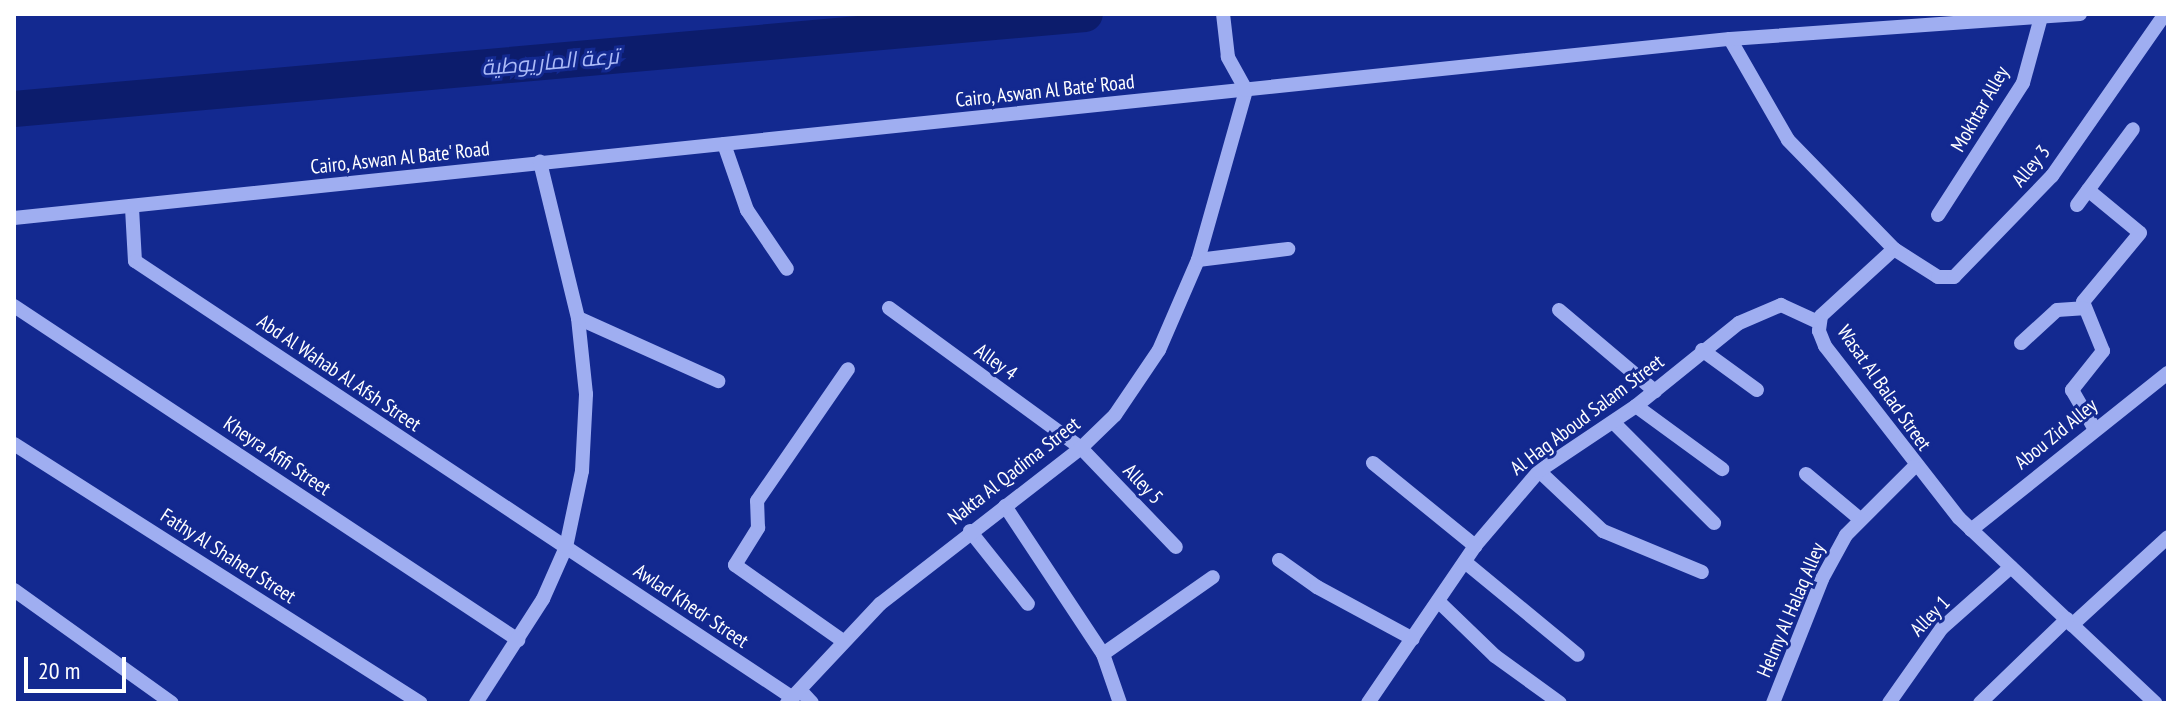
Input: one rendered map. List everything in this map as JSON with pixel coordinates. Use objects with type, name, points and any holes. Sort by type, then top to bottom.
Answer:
[{"type":"street","points":[[1223,14],[1225,38],[1246,90]]},
{"type":"street","name":"Cairo, Aswan Al Bate' Road","points":[[14,218],[1730,39],[2080,14]]},
{"type":"street","name":"Alley 3","points":[[1894,249],[1938,277],[1954,277],[2052,176],[2165,14]]},
{"type":"street","name":"Mokhtar Alley","points":[[1938,215],[2023,83],[2041,17]]},
{"type":"street","points":[[1730,39],[1788,140],[1894,249]]},
{"type":"street","name":"Nakta Al Qadima Street","points":[[794,697],[843,641],[970,531],[1081,448],[1115,415],[1159,350],[1198,260],[1246,90]]},
{"type":"street","points":[[2077,205],[2133,129]]},
{"type":"street","points":[[724,144],[747,210],[787,269]]},
{"type":"street","points":[[476,703],[518,640],[566,547],[584,441],[586,394],[578,318],[540,162]]},
{"type":"street","points":[[2088,190],[2140,233],[2118,265],[2086,296],[2083,308],[2103,351],[2072,390],[2094,428]]},
{"type":"street","name":"Abd Al Wahab Al Afsh Street","points":[[132,208],[135,261],[566,547]]},
{"type":"street","points":[[1198,260],[1288,249]]},
{"type":"street","name":"Wasat Al Balad Street","points":[[1894,249],[1818,322],[1825,346],[1914,467],[1971,530],[2155,703]]},
{"type":"street","name":"Al Hag Aboud Salam Street","points":[[1368,703],[1475,546],[1539,471],[1636,406],[1739,323],[1781,305],[1818,322]]},
{"type":"street","name":"Kheyra Afifi Street","points":[[14,306],[518,640]]},
{"type":"street","name":"Alley 4","points":[[889,308],[1081,448]]},
{"type":"street","points":[[2021,343],[2057,310],[2083,308]]},
{"type":"street","points":[[1559,310],[1655,391]]},
{"type":"street","points":[[578,318],[718,381]]},
{"type":"street","points":[[1702,350],[1757,390]]},
{"type":"street","points":[[843,641],[735,565],[758,528],[757,501],[848,369]]},
{"type":"street","name":"Abou Zid Alley","points":[[1971,530],[2094,428],[2168,373]]},
{"type":"street","points":[[1636,406],[1722,469]]},
{"type":"street","points":[[1613,422],[1714,523]]},
{"type":"street","name":"Fathy Al Shahed Street","points":[[14,444],[420,703]]},
{"type":"street","name":"Alley 5","points":[[1081,448],[1176,547]]},
{"type":"street","points":[[1373,463],[1475,546]]},
{"type":"street","name":"Helmy Al Halaq Alley","points":[[1773,703],[1822,579],[1860,519],[1914,467]]},
{"type":"street","points":[[1539,471],[1603,531],[1702,572]]},
{"type":"street","points":[[1806,474],[1860,519]]},
{"type":"street","points":[[1005,506],[1103,654],[1120,703]]},
{"type":"street","points":[[970,531],[1028,604]]},
{"type":"street","points":[[1980,703],[2168,537]]},
{"type":"street","name":"Awlad Khedr Street","points":[[566,547],[794,697],[812,703]]},
{"type":"street","points":[[1279,560],[1317,587],[1413,639]]},
{"type":"street","points":[[1465,562],[1578,655]]},
{"type":"street","name":"Alley 1","points":[[1889,703],[1942,628],[2011,567]]},
{"type":"street","points":[[1103,654],[1213,577]]},
{"type":"street","points":[[14,590],[172,703]]},
{"type":"street","points":[[1438,601],[1495,656],[1560,703]]},
{"type":"waterway","name":"ترعة الماريوطية","points":[[14,109],[1085,14]]}]
